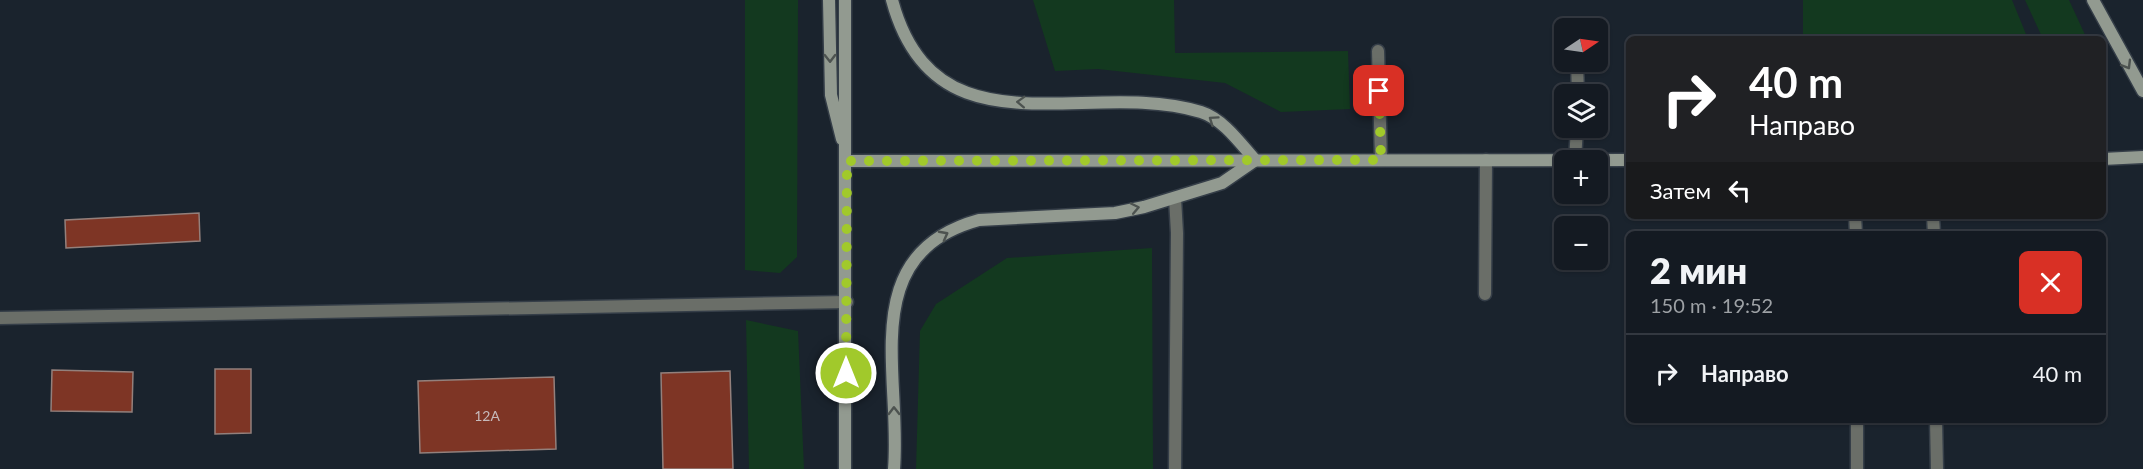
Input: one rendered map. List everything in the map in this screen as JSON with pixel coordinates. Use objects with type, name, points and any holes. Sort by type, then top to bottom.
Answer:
[{"type":"street","points":[[829,0],[831,94],[847,161]]},
{"type":"street","points":[[845,0],[847,161],[845,469]]},
{"type":"street","points":[[892,0],[900,30],[916,56],[941,82],[953,89],[1002,102],[1167,106],[1203,113],[1230,131],[1255,160]]},
{"type":"street","points":[[2092,0],[2143,91]]},
{"type":"street","points":[[2106,159],[2143,157]]},
{"type":"street","points":[[894,469],[892,317],[904,277],[923,247],[962,225],[979,220],[1114,213],[1175,198],[1222,183],[1255,160]]},
{"type":"street","points":[[847,161],[1554,160]]},
{"type":"street","points":[[1608,160],[1626,160]]},
{"type":"lane","points":[[1378,51],[1381,160]]},
{"type":"lane","points":[[1485,294],[1486,160]]},
{"type":"lane","points":[[1175,198],[1175,469]]},
{"type":"lane","points":[[0,318],[847,302]]},
{"type":"lane","points":[[1857,423],[1857,469]]},
{"type":"lane","points":[[1936,423],[1937,469]]},
{"type":"green space","points":[[745,0],[798,0],[797,257],[780,273],[745,270]]},
{"type":"green space","points":[[1033,0],[1174,0],[1175,53],[1348,51],[1350,109],[1281,112],[1225,83],[1098,69],[1055,71]]},
{"type":"green space","points":[[1803,0],[2012,0],[2027,36],[1803,36]]},
{"type":"green space","points":[[2025,0],[2069,0],[2086,36],[2042,36]]},
{"type":"green space","points":[[1152,248],[1153,469],[916,469],[920,331],[936,304],[1007,258]]},
{"type":"green space","points":[[746,320],[798,331],[804,469],[749,469]]},
{"type":"building","points":[[199,213],[200,241],[66,248],[65,220]]},
{"type":"building","points":[[215,369],[251,369],[251,433],[215,434]]},
{"type":"building","points":[[52,370],[133,372],[132,412],[51,411]]},
{"type":"building","points":[[730,371],[733,469],[663,469],[661,373]]},
{"type":"building","points":[[554,377],[556,449],[420,453],[418,381]]},
{"type":"route","points":[[846,373],[847,161],[1381,160],[1379,91]]}]
